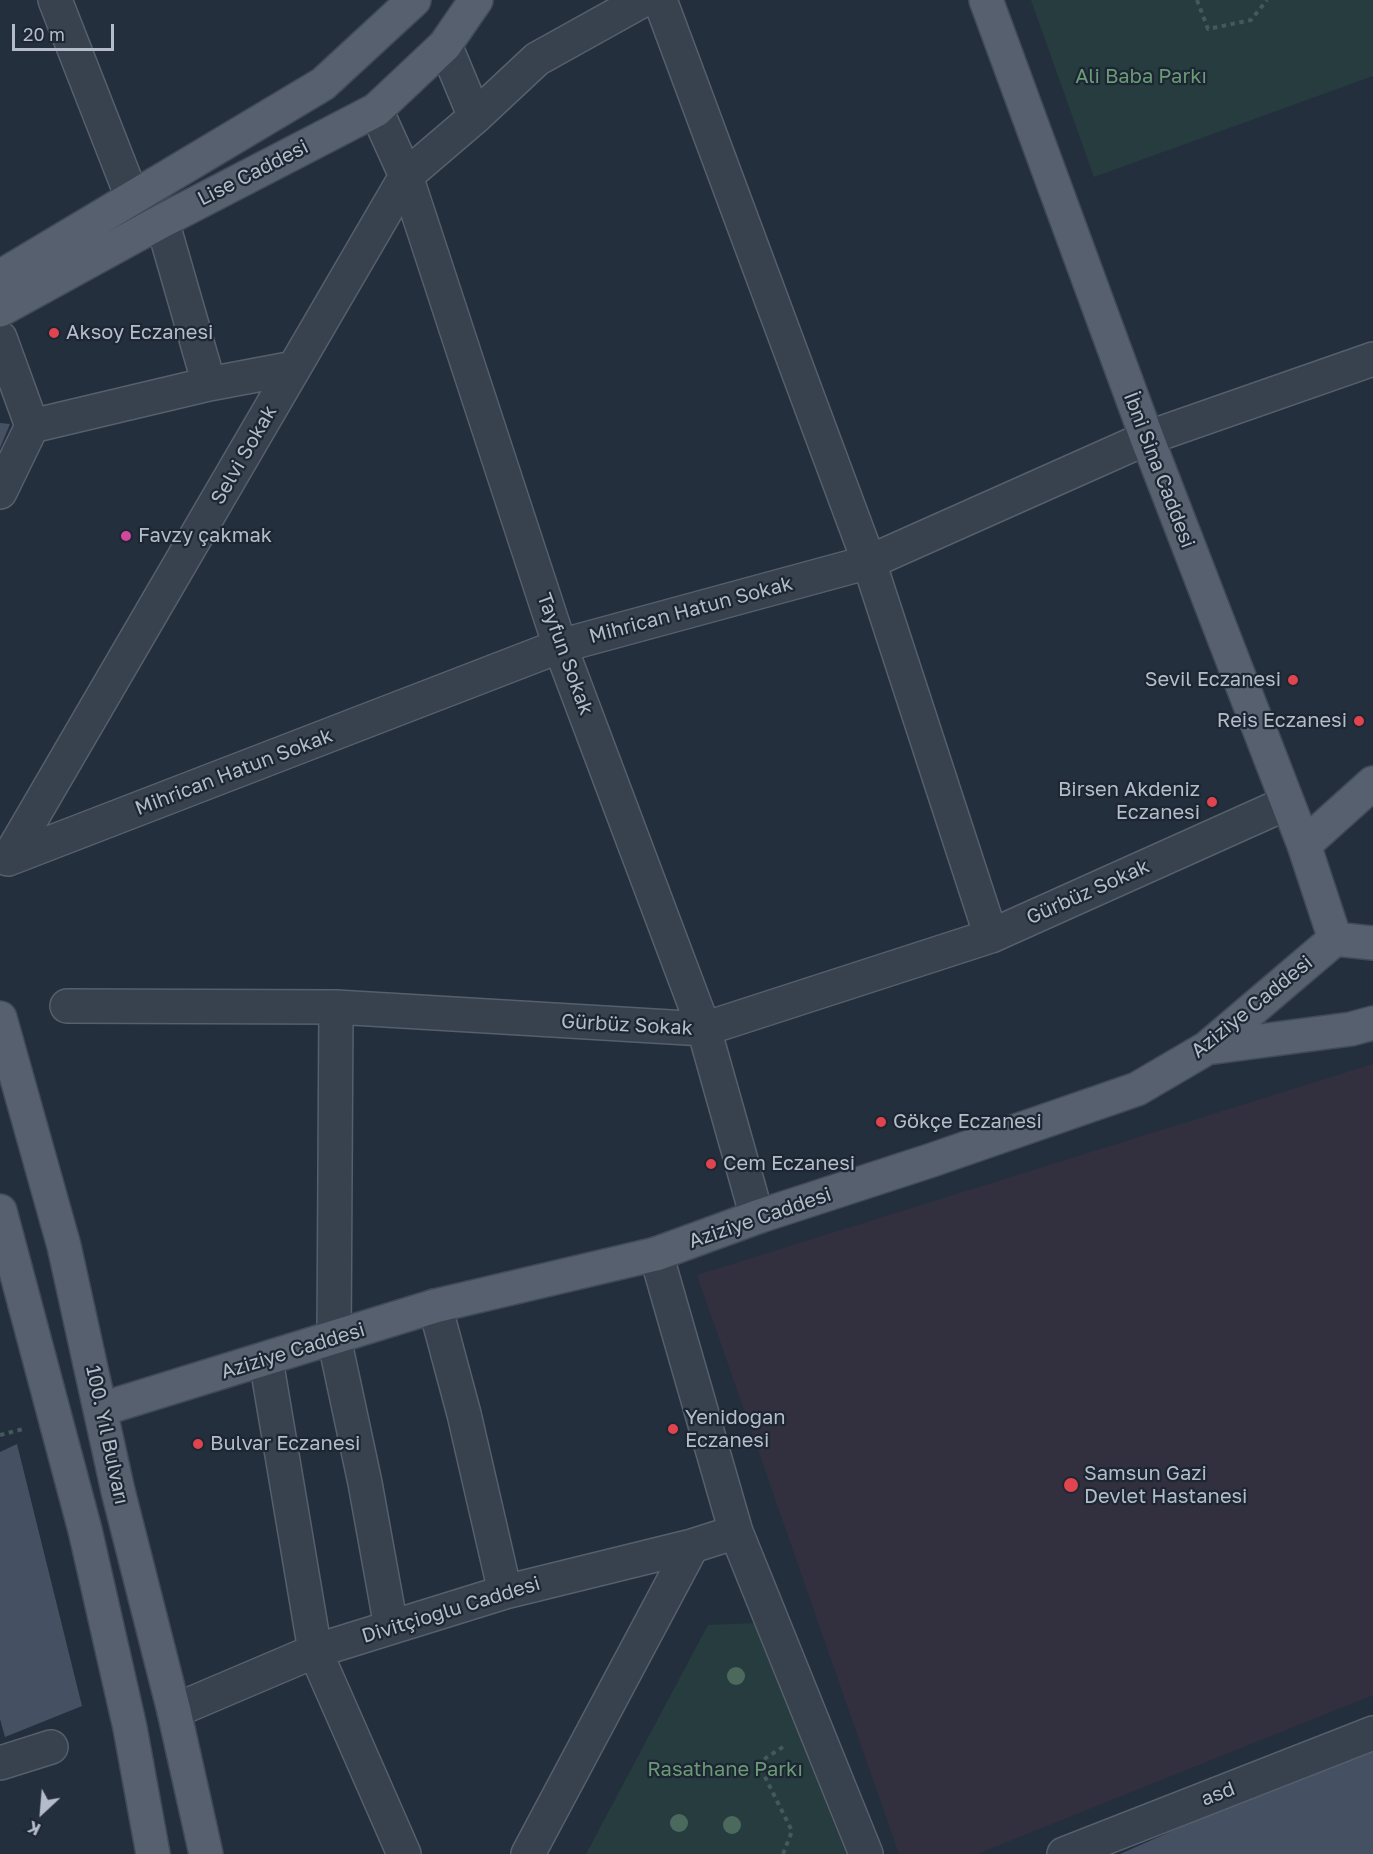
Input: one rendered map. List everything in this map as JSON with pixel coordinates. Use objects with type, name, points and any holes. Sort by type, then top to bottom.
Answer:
[{"type":"main road","name":"Lise Caddesi","points":[[0,277],[323,84],[414,0]]},
{"type":"main road","name":"Lise Caddesi","points":[[0,310],[162,221],[376,110],[445,45],[476,0]]},
{"type":"main road","name":"İbni Sina Caddesi","points":[[986,0],[1147,438],[1304,845],[1335,939]]},
{"type":"main road","points":[[1304,845],[1373,783]]},
{"type":"main road","points":[[1335,939],[1373,943]]},
{"type":"main road","name":"Aziziye Caddesi","points":[[102,1409],[435,1306],[656,1254],[757,1217],[932,1160],[1137,1089],[1208,1048],[1335,939]]},
{"type":"main road","name":"100. Yıl Bulvarı","points":[[0,1018],[64,1246],[102,1409],[118,1491],[174,1712],[206,1854]]},
{"type":"main road","points":[[1208,1048],[1351,1029],[1373,1023]]},
{"type":"main road","points":[[0,1211],[85,1530],[130,1728],[153,1854]]},
{"type":"street","points":[[55,0],[132,197]]},
{"type":"street","points":[[406,176],[476,117],[537,59],[643,0]]},
{"type":"street","points":[[660,0],[869,561],[991,936]]},
{"type":"street","points":[[445,45],[476,117]]},
{"type":"street","name":"Tayfun Sokak","points":[[376,110],[406,176],[560,646],[704,1029],[757,1217]]},
{"type":"street","name":"Selvi Sokak","points":[[8,859],[406,176]]},
{"type":"street","points":[[162,221],[209,384]]},
{"type":"street","points":[[0,338],[32,426],[0,492]]},
{"type":"street","name":"Mihrican Hatun Sokak","points":[[8,859],[560,646],[869,561],[1147,438],[1373,359]]},
{"type":"street","points":[[32,426],[209,384],[294,368]]},
{"type":"street","name":"Gürbüz Sokak","points":[[67,1006],[336,1007],[704,1029],[991,936],[1287,803]]},
{"type":"street","points":[[336,1007],[334,1338],[365,1484],[391,1627]]},
{"type":"street","points":[[656,1254],[736,1532],[866,1854]]},
{"type":"street","points":[[435,1306],[464,1414],[505,1592]]},
{"type":"street","points":[[266,1360],[315,1651],[404,1854]]},
{"type":"street","name":"Divitçioğlu Caddesi","points":[[174,1712],[315,1651],[505,1592],[692,1546],[736,1532]]},
{"type":"street","points":[[528,1854],[692,1546]]},
{"type":"street","name":"asd","points":[[1064,1854],[1373,1733]]},
{"type":"street","points":[[0,1762],[51,1747]]},
{"type":"path","points":[[1197,0],[1208,29],[1251,20],[1267,0]]},
{"type":"path","points":[[783,1854],[792,1831],[758,1763],[815,1726]]},
{"type":"shaded area","name":"Samsun Gazi Devlet Hastanesi","points":[[1373,1064],[1373,1695],[977,1854],[899,1854],[697,1275]]},
{"type":"green space","name":"Ali Baba Parkı","points":[[1031,0],[1373,0],[1373,76],[1094,177]]},
{"type":"green space","name":"Rasathane Parkı","points":[[756,1623],[846,1854],[586,1854],[708,1625]]},
{"type":"building","points":[[0,423],[10,424],[0,448]]},
{"type":"building","points":[[17,1444],[82,1706],[5,1737],[0,1719],[0,1452]]},
{"type":"building","points":[[1373,1742],[1373,1854],[1120,1854]]},
{"type":"place","name":"Aksoy Eczanesi","points":[[54,333]]},
{"type":"place","name":"Favzy çakmak","points":[[126,536]]},
{"type":"place","name":"Sevil Eczanesi","points":[[1293,680]]},
{"type":"place","name":"Reis Eczanesi","points":[[1359,721]]},
{"type":"place","name":"Birsen Akdeniz Eczanesi","points":[[1212,802]]},
{"type":"place","name":"Gökçe Eczanesi","points":[[881,1122]]},
{"type":"place","name":"Cem Eczanesi","points":[[711,1164]]},
{"type":"place","name":"Yenidoğan Eczanesi","points":[[673,1429]]},
{"type":"place","name":"Bulvar Eczanesi","points":[[198,1444]]},
{"type":"place","name":"Samsun Gazi Devlet Hastanesi","points":[[1071,1485]]}]
